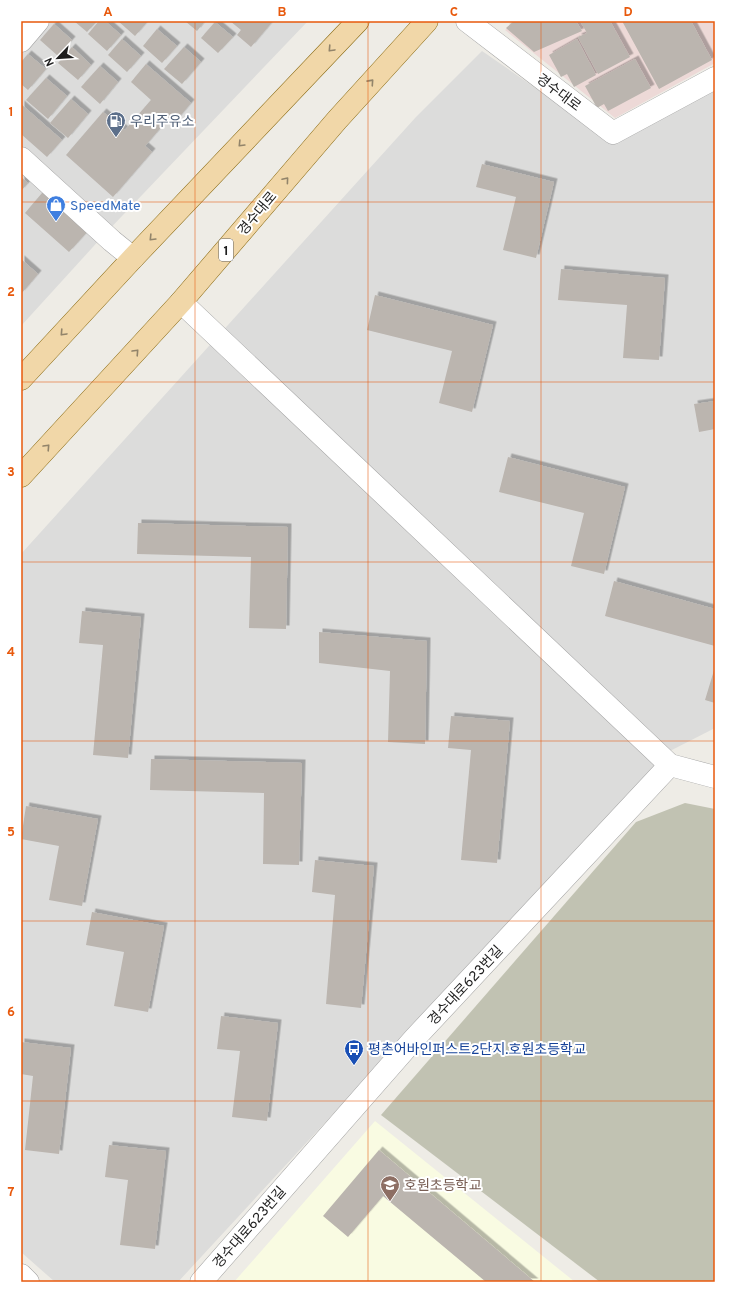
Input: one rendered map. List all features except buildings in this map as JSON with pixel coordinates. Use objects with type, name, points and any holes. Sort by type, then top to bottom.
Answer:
[{"type":"main road","points":[[21,379],[133,258],[358,21]]},
{"type":"main road","name":"경수대로","points":[[21,476],[181,302],[337,120],[427,21]]},
{"type":"street","points":[[21,41],[38,21]]},
{"type":"street","name":"경수대로","points":[[467,21],[613,133],[715,78]]},
{"type":"street","points":[[21,158],[112,241],[133,258]]},
{"type":"street","points":[[181,302],[670,765],[715,777]]},
{"type":"street","name":"경수대로623번길","points":[[201,1282],[414,1039],[670,765]]},
{"type":"street","points":[[21,1276],[28,1282]]},
{"type":"shaded area","points":[[38,21],[308,21],[102,237],[21,326],[21,41]]},
{"type":"shaded area","points":[[517,21],[715,21],[715,63],[615,118],[505,30]]},
{"type":"shaded area","points":[[482,51],[615,143],[715,88],[715,728],[666,753],[178,1282],[55,1282],[21,1252],[21,554],[416,117]]},
{"type":"shaded area","points":[[685,803],[715,809],[715,1282],[600,1282],[381,1115],[636,822]]},
{"type":"shaded area","name":"호원초등학교","points":[[375,1121],[575,1282],[234,1282]]},
{"type":"place","name":"우리주유소","points":[[116,138]]},
{"type":"place","name":"SpeedMate","points":[[56,222]]},
{"type":"place","name":"평촌어바인퍼스트2단지.호원초등학교","points":[[354,1066]]},
{"type":"place","name":"호원초등학교","points":[[390,1202]]}]
